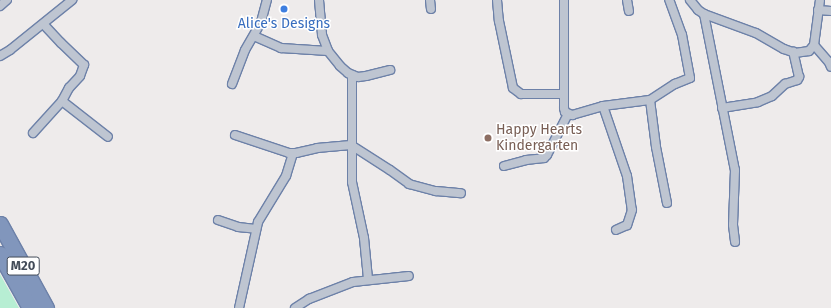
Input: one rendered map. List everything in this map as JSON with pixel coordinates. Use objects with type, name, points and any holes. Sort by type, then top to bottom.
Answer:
[{"type":"highway","name":"M20","points":[[0,224],[46,308]]},
{"type":"highway","name":"M20","points":[[0,254],[30,308]]},
{"type":"street","points":[[0,6],[7,0]]},
{"type":"street","points":[[232,84],[245,50],[261,22],[267,0]]},
{"type":"street","points":[[319,0],[322,35],[328,51],[340,66],[352,76],[366,76],[390,70]]},
{"type":"street","points":[[497,0],[499,21],[513,88],[521,94],[564,94]]},
{"type":"street","points":[[564,0],[564,108],[568,114]]},
{"type":"street","points":[[627,0],[629,11]]},
{"type":"street","points":[[568,114],[579,114],[603,106],[650,100],[690,76],[682,35],[669,0]]},
{"type":"street","points":[[690,0],[698,10],[704,14],[756,33],[793,52],[809,51],[814,45],[820,0]]},
{"type":"street","points":[[0,56],[43,24],[69,1]]},
{"type":"street","points":[[818,10],[831,11]]},
{"type":"street","points":[[704,14],[712,46],[722,108],[735,170],[733,225],[735,242]]},
{"type":"street","points":[[32,133],[62,101],[69,88],[80,76],[84,65],[60,44],[43,24]]},
{"type":"street","points":[[254,36],[281,48],[328,51]]},
{"type":"street","points":[[814,45],[829,62],[831,67]]},
{"type":"street","points":[[722,108],[758,102],[772,96],[785,84],[797,80],[799,77],[793,52]]},
{"type":"street","points":[[352,76],[352,182],[364,238],[368,279]]},
{"type":"street","points":[[650,100],[656,147],[667,203]]},
{"type":"street","points":[[62,101],[108,137]]},
{"type":"street","points":[[603,106],[627,176],[632,210],[627,225],[616,230]]},
{"type":"street","points":[[504,166],[526,160],[544,158],[568,114]]},
{"type":"street","points":[[235,135],[293,153],[316,148],[351,145],[392,171],[399,178],[409,184],[436,191],[461,192]]},
{"type":"street","points":[[239,308],[256,229],[266,207],[286,176],[293,153]]},
{"type":"street","points":[[218,220],[238,227],[256,229]]},
{"type":"street","points":[[295,308],[309,299],[353,282],[368,279],[409,276]]},
{"type":"green space","points":[[0,274],[1,276],[19,308],[0,308]]},
{"type":"place","name":"Alice's Designs","points":[[284,9]]},
{"type":"place","name":"Happy Hearts Kindergarten","points":[[488,138]]}]
